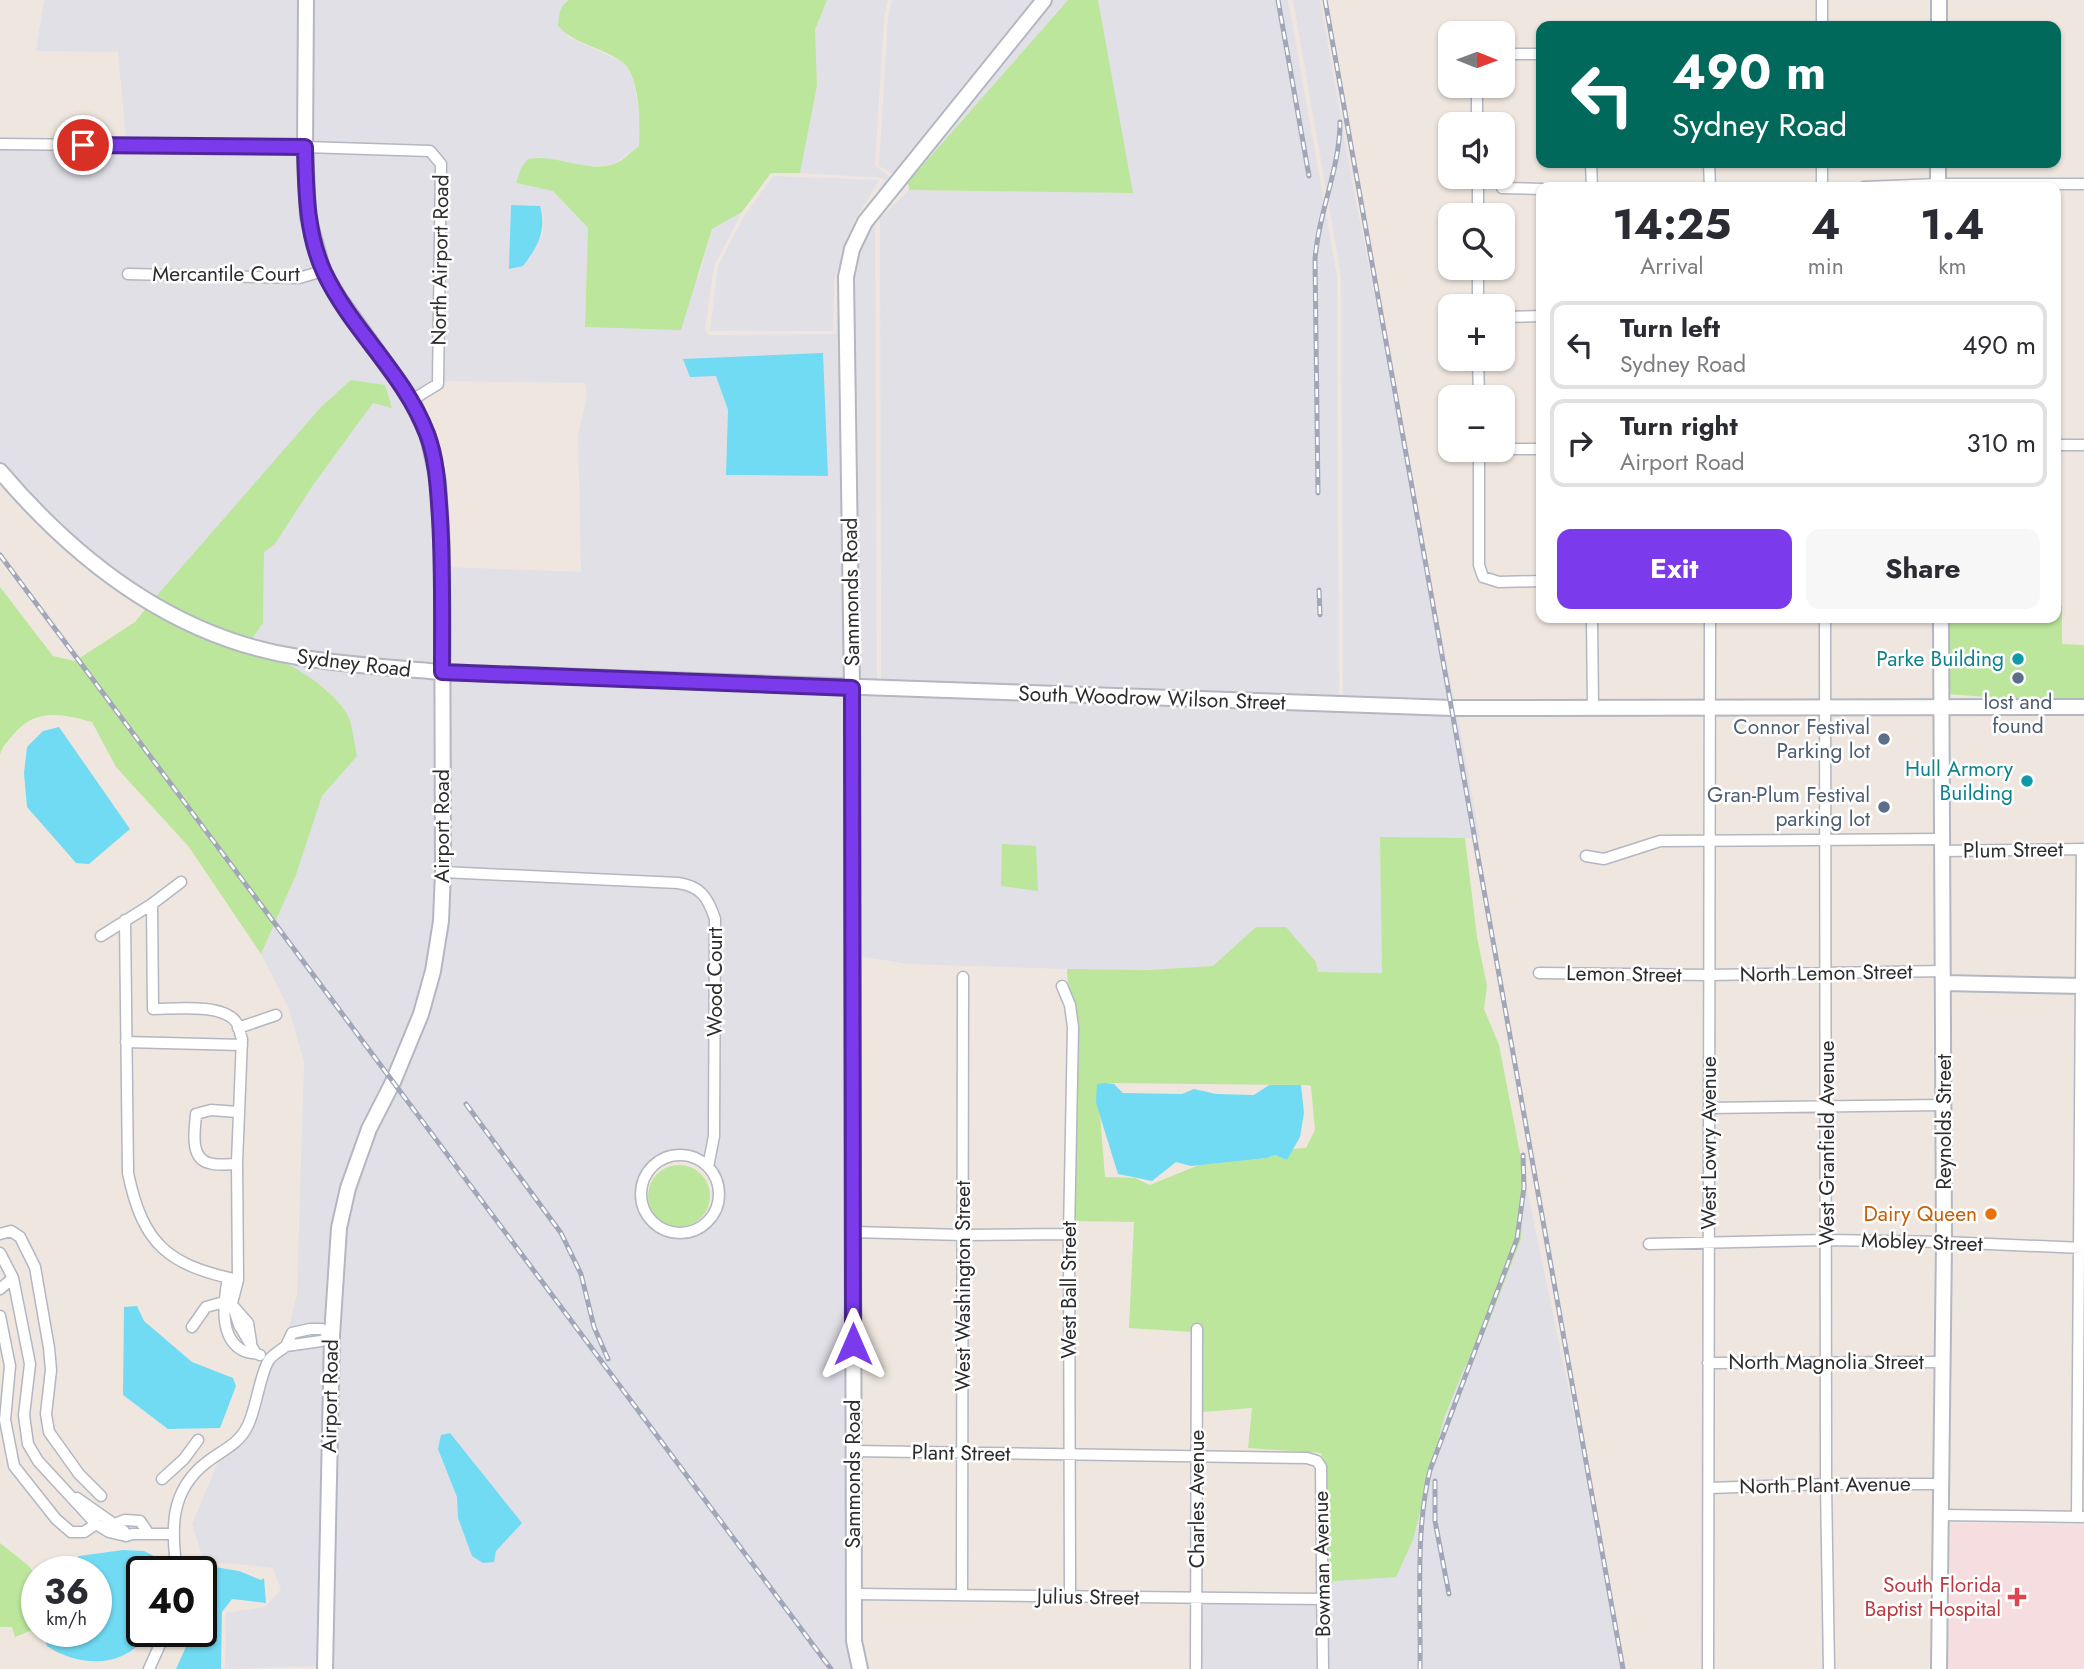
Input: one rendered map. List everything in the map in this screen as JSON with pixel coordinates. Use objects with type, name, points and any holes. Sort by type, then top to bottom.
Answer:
[{"type":"street","name":"Airport Road","points":[[306,0],[307,217],[323,271],[339,298],[412,400],[428,436],[438,481],[442,546],[441,921],[433,971],[421,1014],[393,1082],[369,1129],[348,1188],[339,1228],[332,1336],[325,1669]]},
{"type":"street","name":"Sammonds Road","points":[[860,1669],[853,1641],[852,688],[846,277],[852,249],[865,222],[1044,0]]},
{"type":"street","points":[[1822,0],[1822,21]]},
{"type":"street","points":[[1939,0],[1939,21]]},
{"type":"street","points":[[1516,54],[1536,54]]},
{"type":"street","points":[[0,144],[305,147]]},
{"type":"street","name":"North Airport Road","points":[[305,147],[430,151],[440,164],[439,384],[412,400]]},
{"type":"street","points":[[2061,184],[2084,184]]},
{"type":"street","points":[[1515,188],[1536,189]]},
{"type":"street","name":"Mercantile Court","points":[[128,274],[299,278],[323,271]]},
{"type":"street","points":[[1515,317],[1536,316]]},
{"type":"street","points":[[2061,445],[2084,445]]},
{"type":"street","points":[[1515,449],[1536,449]]},
{"type":"street","points":[[1479,462],[1479,565],[1483,577],[1499,582],[1536,581]]},
{"type":"street","name":"Sydney Road","points":[[0,471],[26,503],[67,543],[108,576],[150,604],[196,626],[247,645],[296,657],[442,672],[852,688]]},
{"type":"street","points":[[1592,623],[1592,706]]},
{"type":"street","name":"West Lowry Avenue","points":[[1708,1669],[1710,623]]},
{"type":"street","name":"West Granfield Avenue","points":[[1825,623],[1826,1483],[1829,1669]]},
{"type":"street","name":"Reynolds Street","points":[[1939,1669],[1944,1242],[1941,623]]},
{"type":"street","name":"South Woodrow Wilson Street","points":[[852,688],[1452,708],[2084,707]]},
{"type":"street","points":[[1586,856],[1604,859],[1660,841],[1710,842]]},
{"type":"street","name":"Plum Street","points":[[1710,842],[1826,841],[2083,849]]},
{"type":"street","points":[[1941,1516],[2081,1517],[2083,849]]},
{"type":"street","name":"Wood Court","points":[[443,872],[678,883],[691,885],[702,892],[710,903],[715,919],[714,1136],[708,1167],[715,1178],[718,1202],[706,1223],[695,1230],[682,1233],[658,1226],[648,1217],[642,1205],[641,1192],[643,1180],[650,1168],[660,1160],[686,1155],[698,1159],[708,1167]]},
{"type":"street","points":[[101,936],[181,882]]},
{"type":"street","points":[[152,904],[153,1009],[210,1009],[225,1014],[236,1022],[239,1028],[242,1045],[233,1279],[220,1320],[227,1343],[233,1350],[252,1349]]},
{"type":"street","points":[[125,920],[128,1173],[135,1205],[146,1227],[170,1256],[205,1273],[233,1279]]},
{"type":"street","name":"Lemon Street","points":[[1539,973],[1709,975]]},
{"type":"street","name":"North Lemon Street","points":[[1709,975],[1944,977]]},
{"type":"street","name":"West Washington Street","points":[[962,1595],[963,976]]},
{"type":"street","points":[[1944,977],[2082,986]]},
{"type":"street","name":"West Ball Street","points":[[1062,986],[1070,1005],[1073,1027],[1069,1234],[1070,1597]]},
{"type":"street","points":[[239,1028],[276,1015]]},
{"type":"street","points":[[126,1042],[242,1045]]},
{"type":"street","points":[[1709,1108],[1944,1105]]},
{"type":"street","points":[[237,1164],[208,1163],[198,1156],[194,1140],[196,1114],[211,1110],[238,1112]]},
{"type":"street","points":[[0,1234],[11,1231],[20,1237],[35,1267],[51,1370],[47,1414],[49,1432],[79,1474],[101,1496]]},
{"type":"street","points":[[853,1232],[1069,1234]]},
{"type":"street","name":"Mobley Street","points":[[1649,1244],[1827,1240],[2081,1248]]},
{"type":"street","points":[[0,1253],[13,1279],[30,1364],[24,1415],[28,1444],[38,1461],[83,1512],[110,1532],[126,1536],[172,1534]]},
{"type":"street","points":[[0,1289],[13,1279]]},
{"type":"street","points":[[227,1304],[252,1349],[269,1360]]},
{"type":"street","points":[[192,1327],[206,1307],[227,1304]]},
{"type":"street","points":[[0,1316],[10,1366],[5,1420],[14,1466],[55,1519],[71,1532],[84,1532],[96,1524]]},
{"type":"street","points":[[175,1556],[172,1534],[176,1506],[189,1480],[205,1464],[234,1444],[247,1428],[269,1360],[286,1346],[292,1333],[322,1329],[332,1336]]},
{"type":"street","name":"Charles Avenue","points":[[1196,1669],[1197,1329]]},
{"type":"street","name":"North Magnolia Street","points":[[1708,1363],[1943,1362]]},
{"type":"street","points":[[162,1479],[184,1459],[198,1440]]},
{"type":"street","name":"Plant Street","points":[[853,1451],[1197,1455],[1307,1458],[1318,1461]]},
{"type":"street","points":[[184,1459],[197,1472]]},
{"type":"street","name":"Bowman Avenue","points":[[1318,1461],[1321,1467],[1323,1669]]},
{"type":"street","name":"North Plant Avenue","points":[[1710,1488],[1826,1483],[1941,1484]]},
{"type":"street","points":[[66,1490],[112,1525],[131,1534]]},
{"type":"street","points":[[112,1525],[125,1520],[140,1521],[149,1534]]},
{"type":"street","name":"Julius Street","points":[[853,1594],[1323,1599]]},
{"type":"street","points":[[149,1669],[159,1647]]},
{"type":"shaded area","points":[[44,0],[301,0],[300,142],[121,140],[126,140],[118,52],[36,51]]},
{"type":"shaded area","points":[[311,0],[569,0],[564,2],[568,37],[623,62],[634,80],[640,123],[639,146],[613,165],[587,167],[539,157],[528,159],[521,168],[517,183],[553,191],[588,228],[585,327],[699,277],[712,229],[742,212],[714,266],[705,331],[708,335],[836,334],[838,282],[843,267],[847,683],[447,668],[447,567],[581,572],[578,435],[587,396],[585,383],[444,381],[446,164],[434,149],[310,142]],"holes":[[[511,205],[540,206],[544,219],[542,237],[510,269]],[[716,375],[827,476],[726,475],[728,410]]]},
{"type":"shaded area","points":[[827,0],[888,0],[884,18],[875,166],[893,179],[858,223],[884,182],[883,178],[800,173],[817,86],[815,30]]},
{"type":"shaded area","points":[[892,0],[1068,0],[908,182],[879,166],[888,18]]},
{"type":"shaded area","points":[[1098,0],[1288,0],[1337,276],[1339,698],[881,683],[880,218],[909,190],[1132,193]]},
{"type":"shaded area","points":[[1293,0],[1320,0],[1352,181],[1455,703],[1343,699],[1341,275]]},
{"type":"shaded area","points":[[0,148],[300,151],[317,268],[298,273],[124,269],[123,278],[298,282],[321,276],[408,402],[423,437],[433,481],[436,667],[297,653],[251,641],[263,622],[264,552],[275,544],[313,485],[385,385],[200,547],[153,600],[111,572],[31,500],[0,464]]},
{"type":"shaded area","points":[[310,152],[427,156],[435,165],[433,381],[414,394],[343,296],[328,269],[313,216]]},
{"type":"shaded area","points":[[773,176],[880,180],[854,221],[834,281],[833,331],[710,331],[718,266],[743,218]]},
{"type":"shaded area","points":[[902,184],[904,189],[875,218],[877,684],[857,684],[852,277],[857,250],[869,224]]},
{"type":"shaded area","points":[[277,657],[437,676],[438,872],[436,921],[428,970],[416,1012],[388,1080],[364,1128],[327,1326],[309,1325],[288,1331],[297,1294],[304,1062],[288,1007],[261,954],[296,875],[322,796],[356,756],[348,716],[327,690]]},
{"type":"shaded area","points":[[447,677],[847,692],[852,1669],[330,1669],[337,1336],[344,1229],[353,1189],[374,1131],[426,1015],[448,877],[677,887],[689,889],[698,895],[710,919],[709,1135],[705,1159],[685,1151],[671,1151],[659,1156],[646,1166],[636,1193],[638,1207],[645,1220],[655,1230],[669,1236],[684,1237],[710,1226],[723,1202],[723,1189],[714,1167],[719,1136],[720,919],[714,901],[705,888],[693,881],[678,878],[448,868]],"holes":[[[457,1497],[507,1537],[496,1551],[494,1562],[472,1556],[458,1518]]]},
{"type":"shaded area","points":[[858,693],[1457,712],[1480,838],[1380,838],[1382,973],[1318,972],[1316,962],[1286,927],[1256,927],[1213,966],[1149,970],[1067,969],[909,964],[858,956]]},
{"type":"shaded area","points":[[1524,1174],[1607,1575],[1623,1669],[1328,1669],[1328,1587],[1334,1581],[1353,1578],[1413,1540],[1444,1418],[1464,1369],[1485,1332],[1521,1240]]},
{"type":"shaded area","points":[[326,1344],[320,1666],[225,1669],[226,1613],[264,1607],[281,1590],[273,1568],[217,1563],[217,1556],[202,1556],[192,1524],[219,1460],[237,1448],[251,1431],[273,1362],[288,1351]]},
{"type":"shaded area","name":"South Florida Baptist Hospital","points":[[1951,1523],[2084,1525],[2084,1669],[1948,1669]]},
{"type":"shaded area","points":[[1201,1603],[1318,1604],[1318,1669],[1201,1669]]},
{"type":"green space","points":[[569,0],[827,0],[815,30],[817,86],[800,173],[771,173],[742,212],[712,229],[681,330],[585,327],[588,228],[553,191],[516,183],[521,168],[528,159],[549,159],[601,167],[618,162],[639,146],[638,100],[628,68],[605,52],[573,38],[558,26],[561,8]]},
{"type":"green space","points":[[1068,0],[1098,0],[1133,193],[909,190],[908,182]]},
{"type":"green space","points":[[351,380],[385,385],[392,408],[373,403],[313,485],[275,544],[264,552],[263,623],[251,640],[198,622],[153,600],[321,407]]},
{"type":"green space","points":[[0,587],[53,656],[75,661],[135,622],[147,607],[227,636],[284,662],[310,677],[331,695],[347,714],[357,756],[322,796],[296,875],[261,954],[189,847],[116,767],[92,722],[69,716],[39,717],[20,727],[0,755]]},
{"type":"green space","points":[[2062,606],[2062,644],[2084,645],[2084,702],[1947,694],[1947,623],[2061,623]]},
{"type":"green space","points":[[1380,837],[1465,838],[1477,937],[1487,986],[1484,1009],[1499,1045],[1524,1174],[1521,1239],[1485,1332],[1464,1369],[1444,1418],[1413,1540],[1396,1577],[1334,1581],[1328,1587],[1326,1467],[1321,1453],[1248,1448],[1252,1408],[1202,1412],[1202,1325],[1192,1325],[1192,1332],[1129,1328],[1134,1222],[1074,1221],[1078,1027],[1067,969],[1149,970],[1213,966],[1256,927],[1286,927],[1316,962],[1318,972],[1382,973]],"holes":[[[1105,1083],[1311,1086],[1315,1130],[1306,1148],[1293,1149],[1287,1160],[1275,1155],[1199,1165],[1150,1185],[1135,1178],[1105,1177],[1100,1115],[1096,1103],[1098,1092]]]},
{"type":"green space","points":[[1002,844],[1036,846],[1038,891],[1001,886]]},
{"type":"green space","points":[[673,1165],[685,1165],[701,1174],[708,1184],[708,1208],[701,1218],[685,1227],[673,1227],[662,1222],[653,1213],[648,1202],[648,1190],[653,1179],[662,1170]]},
{"type":"green space","points":[[0,1543],[21,1560],[21,1635],[15,1637],[12,1627],[0,1627]]},
{"type":"water","points":[[511,205],[540,206],[542,231],[537,245],[523,266],[509,269]]},
{"type":"water","points":[[823,353],[828,476],[726,475],[728,410],[716,376],[690,377],[683,359]]},
{"type":"water","points":[[59,727],[130,829],[89,864],[76,863],[27,807],[24,773],[27,747],[43,731]]},
{"type":"water","points":[[1097,1084],[1114,1084],[1123,1093],[1182,1094],[1194,1089],[1216,1094],[1254,1095],[1269,1085],[1301,1085],[1304,1113],[1300,1137],[1287,1160],[1275,1155],[1191,1166],[1176,1162],[1152,1181],[1118,1174],[1096,1103]]},
{"type":"water","points":[[137,1306],[144,1321],[192,1362],[233,1378],[236,1386],[220,1428],[168,1429],[123,1395],[124,1307]]},
{"type":"water","points":[[450,1433],[522,1523],[496,1551],[494,1562],[483,1563],[472,1556],[458,1518],[457,1497],[438,1449],[441,1435]]},
{"type":"water","points":[[123,1550],[144,1551],[154,1556],[126,1556],[126,1647],[135,1647],[116,1658],[88,1661],[49,1647],[112,1647],[112,1556],[79,1556]]},
{"type":"water","points":[[217,1567],[239,1571],[261,1580],[264,1578],[266,1603],[232,1599],[222,1612],[221,1669],[176,1669],[186,1647],[217,1647]]},
{"type":"railway","points":[[1278,0],[1309,176]]},
{"type":"railway","points":[[1325,0],[1623,1669]]},
{"type":"railway","points":[[1318,493],[1315,260],[1320,225],[1337,157],[1340,122]]},
{"type":"railway","points":[[0,555],[831,1669]]},
{"type":"railway","points":[[1319,590],[1320,615]]},
{"type":"railway","points":[[466,1104],[561,1233],[581,1274],[594,1327],[608,1359]]},
{"type":"railway","points":[[1420,1669],[1420,1569],[1425,1493],[1430,1470],[1517,1239],[1524,1187],[1523,1155]]},
{"type":"railway","points":[[1435,1481],[1435,1521],[1449,1594]]},
{"type":"place","name":"Parke Building","points":[[2018,659]]},
{"type":"place","name":"lost and found","points":[[2018,678]]},
{"type":"place","name":"Connor Festival Parking lot","points":[[1884,739]]},
{"type":"place","name":"Hull Armory Building","points":[[2027,781]]},
{"type":"place","name":"Gran-Plum Festival parking lot","points":[[1884,807]]},
{"type":"place","name":"Dairy Queen","points":[[1991,1214]]},
{"type":"place","name":"South Florida Baptist Hospital","points":[[2017,1597]]},
{"type":"route","points":[[83,145],[305,147],[307,217],[323,271],[339,298],[412,400],[428,436],[438,481],[442,546],[442,672],[852,688],[853,1344]]}]
